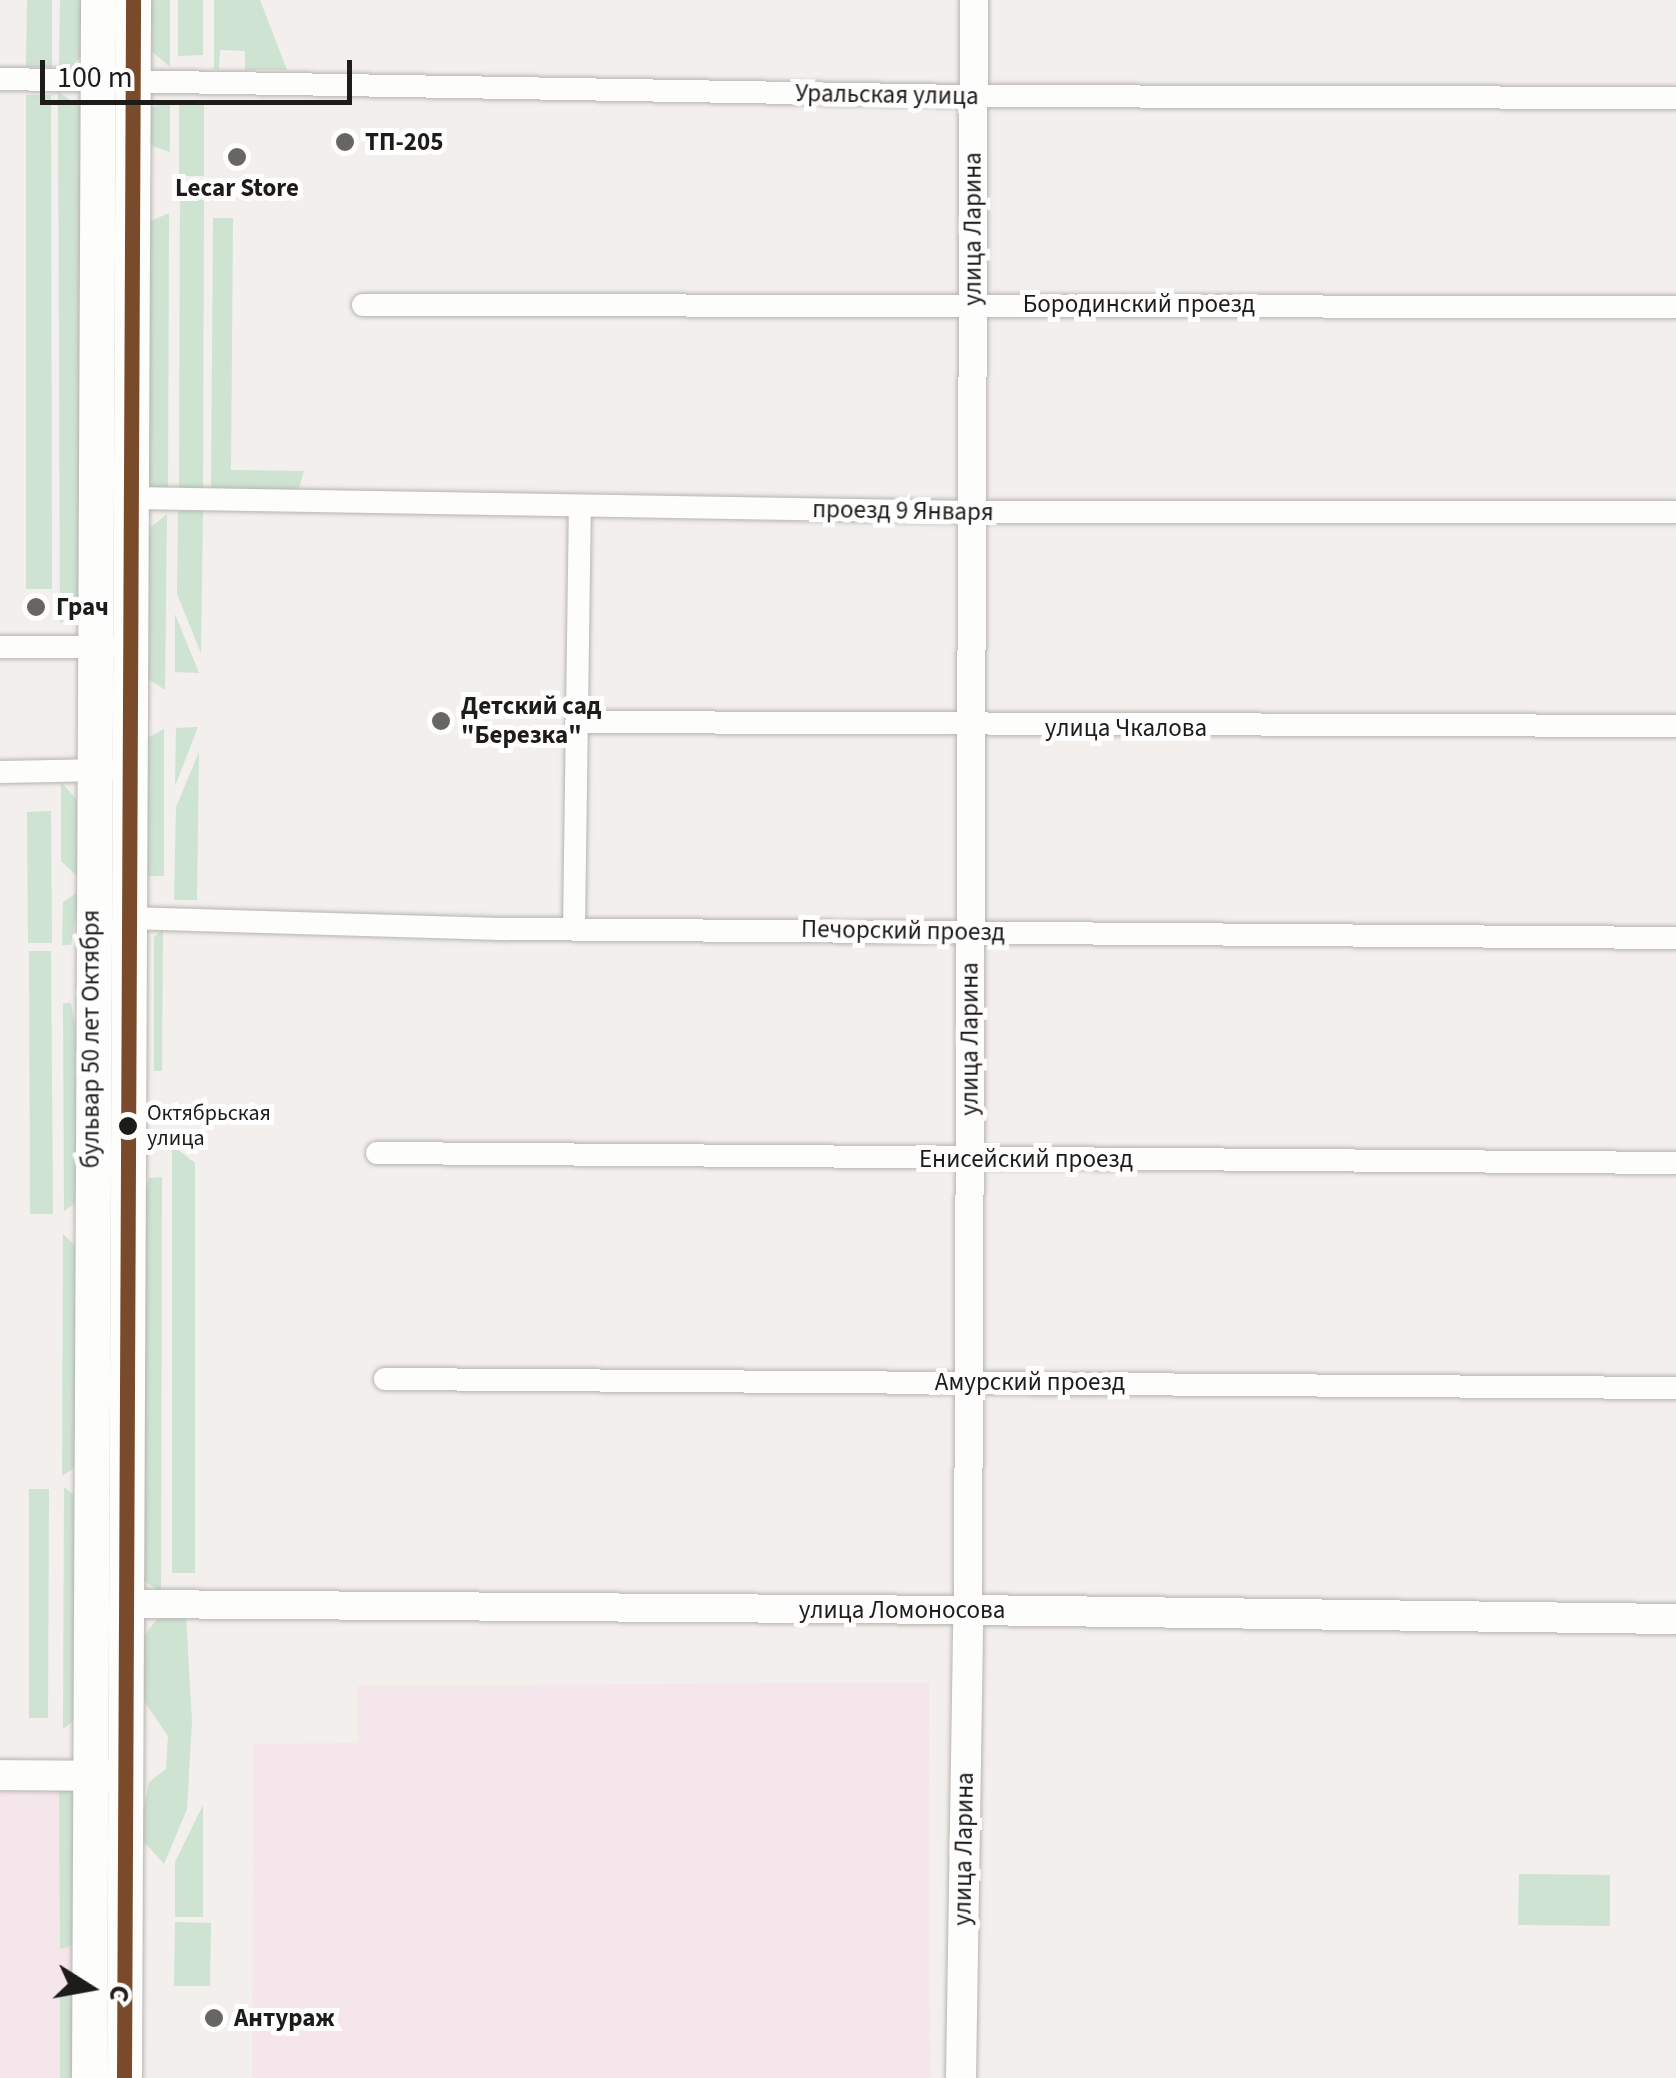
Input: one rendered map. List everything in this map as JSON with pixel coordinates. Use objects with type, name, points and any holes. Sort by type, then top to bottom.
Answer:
[{"type":"main road","name":"бульвар 50 лет Октября","points":[[98,0],[115,82],[131,498],[124,2078]]},
{"type":"main road","name":"бульвар 50 лет Октября","points":[[89,2078],[94,646],[115,82],[132,0]]},
{"type":"main road","name":"улица Ломоносова","points":[[968,1610],[1676,1618]]},
{"type":"main road","name":"улица Ларина","points":[[961,2078],[968,1610]]},
{"type":"main road","points":[[0,1776],[125,1776]]},
{"type":"street","name":"улица Ларина","points":[[968,1610],[974,0]]},
{"type":"street","name":"Уральская улица","points":[[0,79],[974,96],[1676,98]]},
{"type":"street","name":"Бородинский проезд","points":[[363,305],[1676,307]]},
{"type":"street","name":"проезд 9 Января","points":[[131,498],[972,512],[1676,512]]},
{"type":"street","points":[[574,928],[580,506]]},
{"type":"street","points":[[0,647],[131,647]]},
{"type":"street","name":"улица Чкалова","points":[[576,722],[882,719],[971,728],[1676,726]]},
{"type":"street","points":[[0,772],[131,770]]},
{"type":"street","name":"Печорский проезд","points":[[130,918],[574,928],[1676,938]]},
{"type":"street","name":"Енисейский проезд","points":[[376,1154],[1676,1162]]},
{"type":"street","name":"Амурский проезд","points":[[385,1379],[1676,1388]]},
{"type":"street","name":"улица Ломоносова","points":[[128,1604],[968,1610]]},
{"type":"shaded area","points":[[929,1682],[930,2078],[252,2078],[253,1744],[358,1743],[358,1686]]},
{"type":"shaded area","points":[[0,1788],[74,1788],[71,2078],[0,2078]]},
{"type":"green space","points":[[27,0],[52,0],[52,67],[26,67]]},
{"type":"green space","points":[[60,0],[84,0],[83,54],[69,69],[59,68]]},
{"type":"green space","points":[[145,0],[170,0],[170,67],[149,49]]},
{"type":"green space","points":[[178,0],[203,0],[203,55],[178,56]]},
{"type":"green space","points":[[214,0],[260,0],[287,70],[245,70],[245,51],[220,50],[219,69],[214,69]]},
{"type":"green space","points":[[58,92],[83,108],[79,612],[60,623]]},
{"type":"green space","points":[[26,95],[51,95],[52,589],[26,589]]},
{"type":"green space","points":[[170,101],[170,152],[144,143],[147,109]]},
{"type":"green space","points":[[179,101],[204,101],[204,176],[179,176]]},
{"type":"green space","points":[[180,190],[204,190],[203,492],[179,492]]},
{"type":"green space","points":[[169,213],[168,493],[146,484],[142,225]]},
{"type":"green space","points":[[213,218],[233,218],[231,470],[304,471],[298,492],[211,493]]},
{"type":"green space","points":[[178,511],[203,511],[201,653],[177,594]]},
{"type":"green space","points":[[167,514],[165,690],[145,677],[145,532]]},
{"type":"green space","points":[[175,614],[199,673],[175,672]]},
{"type":"green space","points":[[198,727],[175,786],[176,728]]},
{"type":"green space","points":[[164,729],[164,876],[143,876],[146,739]]},
{"type":"green space","points":[[199,752],[197,900],[174,900],[176,807]]},
{"type":"green space","points":[[61,782],[77,800],[81,880],[61,861]]},
{"type":"green space","points":[[51,811],[52,943],[28,943],[27,812]]},
{"type":"green space","points":[[81,890],[71,945],[62,945],[63,902]]},
{"type":"green space","points":[[163,929],[162,1071],[154,1071],[154,937]]},
{"type":"green space","points":[[29,951],[51,951],[53,1214],[30,1214]]},
{"type":"green space","points":[[63,1003],[71,1003],[81,1056],[75,1203],[64,1211]]},
{"type":"green space","points":[[172,1145],[195,1163],[195,1573],[172,1573]]},
{"type":"green space","points":[[162,1177],[161,1592],[144,1581],[140,1217],[149,1178]]},
{"type":"green space","points":[[63,1234],[79,1249],[77,1466],[62,1476]]},
{"type":"green space","points":[[64,1487],[75,1496],[77,1718],[63,1729]]},
{"type":"green space","points":[[29,1489],[49,1489],[48,1718],[29,1718]]},
{"type":"green space","points":[[186,1616],[192,1721],[187,1809],[164,1864],[138,1835],[149,1782],[166,1769],[168,1736],[139,1694],[139,1642],[157,1619]]},
{"type":"green space","points":[[59,1781],[76,1797],[75,1945],[60,1949]]},
{"type":"green space","points":[[203,1805],[203,1917],[175,1917],[175,1862]]},
{"type":"green space","points":[[1519,1874],[1610,1875],[1610,1926],[1518,1925]]},
{"type":"green space","points":[[175,1922],[211,1923],[210,1986],[174,1986]]},
{"type":"green space","points":[[60,1996],[80,1996],[79,2078],[60,2078]]},
{"type":"transit line","points":[[124,2078],[133,0]]},
{"type":"place","name":"ТП-205","points":[[345,142]]},
{"type":"place","name":"Lecar Store","points":[[237,157]]},
{"type":"place","name":"Грач","points":[[36,607]]},
{"type":"place","name":"Детский сад \"Березка\"","points":[[441,721]]},
{"type":"place","name":"Октябрьская улица","points":[[128,1126]]},
{"type":"place","name":"Антураж","points":[[214,2018]]}]
